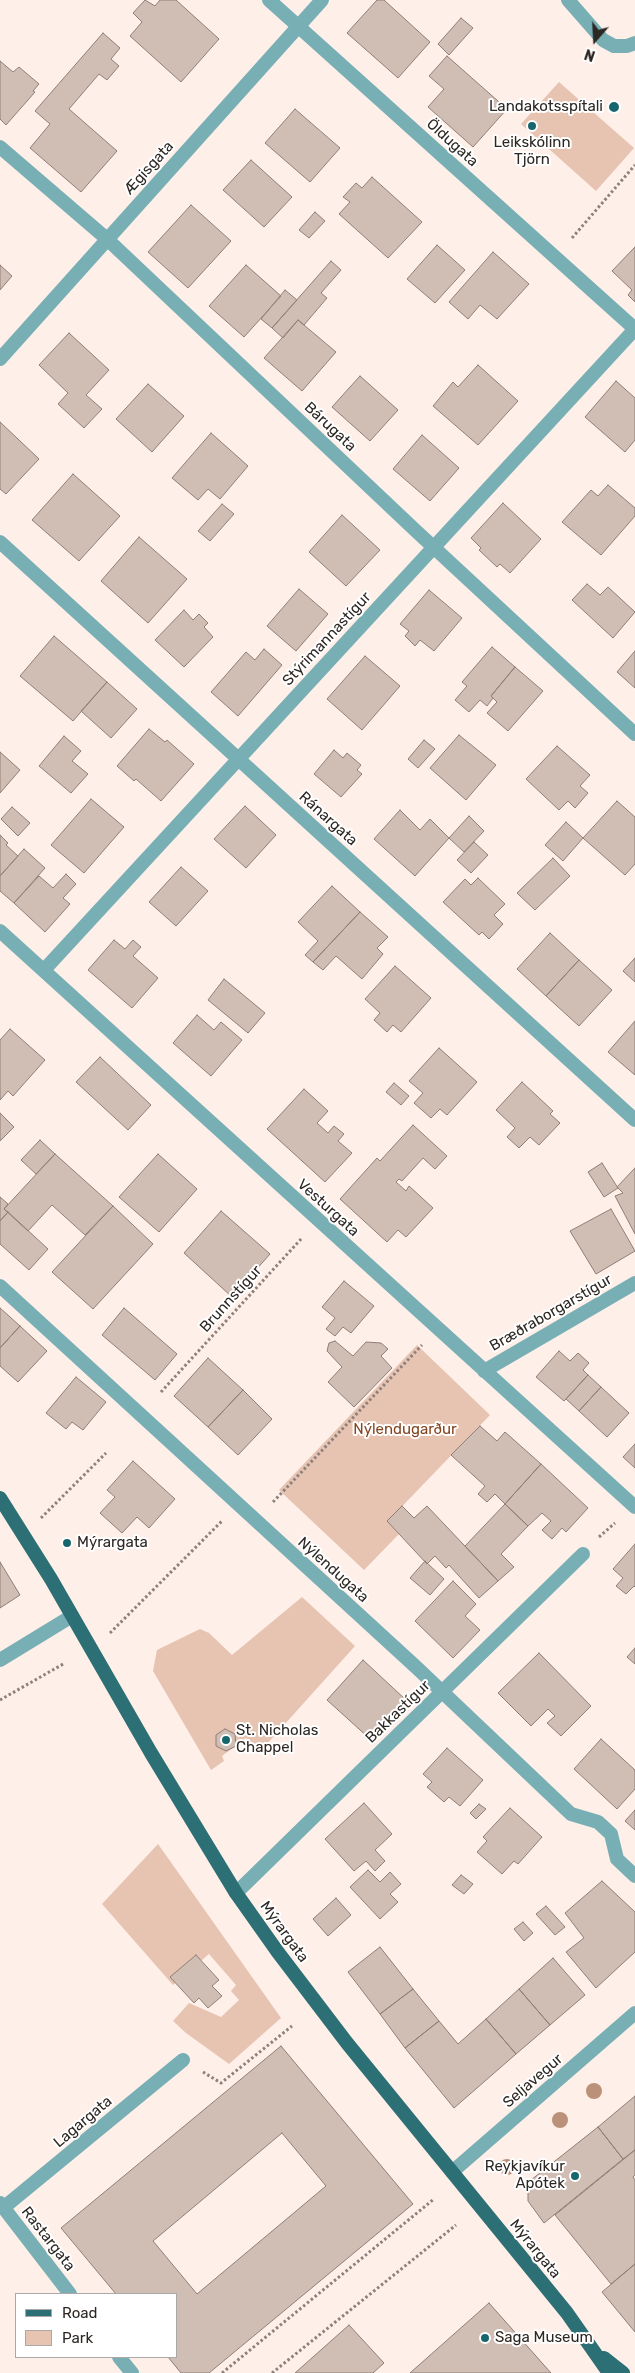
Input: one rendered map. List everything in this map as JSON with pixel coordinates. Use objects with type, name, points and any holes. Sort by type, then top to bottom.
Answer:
[{"type":"main road","name":"Mýrargata","points":[[0,1498],[236,1893],[276,1952],[347,2044],[594,2349],[609,2373]]},
{"type":"main road","name":"Mýrargata","points":[[594,2349],[623,2373]]},
{"type":"street","name":"Öldugata","points":[[269,0],[635,329]]},
{"type":"street","name":"Ægisgata","points":[[0,359],[322,0]]},
{"type":"street","points":[[568,0],[602,40],[614,46],[627,46],[635,43]]},
{"type":"street","name":"Bárugata","points":[[0,147],[107,240],[635,734]]},
{"type":"street","name":"Stýrimannastígur","points":[[44,970],[635,329]]},
{"type":"street","name":"Ránargata","points":[[0,542],[635,1120]]},
{"type":"street","name":"Vesturgata","points":[[0,931],[317,1221],[634,1506]]},
{"type":"street","name":"Bræðraborgarstígur","points":[[484,1371],[635,1283]]},
{"type":"street","name":"Nýlendugata","points":[[0,1286],[442,1691],[571,1814],[598,1822],[611,1834],[617,1859],[635,1876]]},
{"type":"street","name":"Bakkastígur","points":[[236,1893],[583,1554]]},
{"type":"street","points":[[0,1660],[72,1616]]},
{"type":"street","name":"Seljavegur","points":[[452,2172],[635,2013]]},
{"type":"street","name":"Lagargata","points":[[2,2206],[183,2060]]},
{"type":"street","name":"Rastargata","points":[[2,2206],[69,2293]]},
{"type":"street","points":[[120,2358],[132,2373]]},
{"type":"path","points":[[555,258],[635,165]]},
{"type":"path","name":"Brunnstígur","points":[[161,1392],[317,1221]]},
{"type":"path","points":[[256,1521],[438,1329]]},
{"type":"path","points":[[40,1518],[106,1453]]},
{"type":"path","points":[[109,1634],[238,1504]]},
{"type":"path","points":[[583,1554],[634,1506]]},
{"type":"path","points":[[0,1700],[65,1663]]},
{"type":"path","points":[[183,2060],[220,2084],[292,2026]]},
{"type":"path","points":[[222,2373],[434,2199]]},
{"type":"path","points":[[272,2373],[456,2226]]},
{"type":"green space","points":[[559,82],[634,148],[596,191],[521,124]]},
{"type":"green space","name":"Nýlendugarður","points":[[417,1345],[490,1415],[388,1521],[399,1534],[364,1570],[279,1490]]},
{"type":"green space","points":[[302,1597],[355,1646],[258,1754],[246,1738],[222,1756],[224,1761],[211,1770],[153,1671],[157,1650],[200,1629],[209,1633],[232,1655]]},
{"type":"green space","points":[[158,1844],[281,2018],[229,2064],[186,2033],[173,2021],[189,2003],[221,2017],[239,2000],[231,1991],[236,1985],[209,1954],[173,1985],[102,1904]]},
{"type":"building","points":[[145,0],[155,6],[160,0],[176,0],[219,39],[181,82],[130,36],[142,22],[133,13]]},
{"type":"building","points":[[377,0],[384,0],[430,42],[398,78],[347,33]]},
{"type":"building","points":[[461,18],[473,28],[449,55],[438,44]]},
{"type":"building","points":[[103,33],[120,48],[111,59],[119,66],[107,80],[99,74],[69,109],[117,151],[81,192],[30,148],[50,124],[35,111]]},
{"type":"building","points":[[447,56],[507,109],[473,147],[428,107],[444,89],[429,76]]},
{"type":"building","points":[[0,61],[13,72],[19,67],[39,84],[33,91],[35,92],[6,125],[0,119]]},
{"type":"building","points":[[295,109],[340,148],[310,182],[265,143]]},
{"type":"building","points":[[251,160],[292,197],[264,227],[223,190]]},
{"type":"building","points":[[372,177],[422,222],[388,258],[339,214],[350,202],[343,197],[356,183],[362,188]]},
{"type":"building","points":[[191,205],[231,241],[188,288],[148,252]]},
{"type":"building","points":[[315,212],[325,221],[309,238],[299,230]]},
{"type":"building","points":[[437,245],[465,270],[435,303],[407,279]]},
{"type":"building","points":[[635,247],[635,302],[628,295],[632,290],[612,271]]},
{"type":"building","points":[[493,252],[529,284],[497,319],[480,305],[468,319],[449,302]]},
{"type":"building","points":[[331,261],[341,270],[321,293],[327,298],[304,325],[298,320],[283,338],[272,328]]},
{"type":"building","points":[[0,265],[12,276],[0,290]]},
{"type":"building","points":[[246,265],[281,296],[244,337],[209,306]]},
{"type":"building","points":[[285,290],[297,300],[272,328],[261,319]]},
{"type":"building","points":[[298,320],[336,352],[302,391],[264,358]]},
{"type":"building","points":[[69,333],[109,370],[86,395],[102,409],[84,428],[58,404],[68,393],[39,365]]},
{"type":"building","points":[[478,365],[518,401],[478,445],[433,406],[453,382],[458,387]]},
{"type":"building","points":[[360,376],[398,410],[370,441],[332,407]]},
{"type":"building","points":[[616,381],[635,398],[635,440],[625,452],[585,417]]},
{"type":"building","points":[[148,384],[184,416],[152,452],[116,419]]},
{"type":"building","points":[[0,422],[39,459],[6,494],[0,489]]},
{"type":"building","points":[[211,433],[248,466],[220,499],[208,489],[198,500],[172,478]]},
{"type":"building","points":[[422,435],[459,468],[430,501],[393,469]]},
{"type":"building","points":[[73,474],[120,516],[79,561],[32,520]]},
{"type":"building","points":[[608,485],[635,508],[635,516],[601,555],[562,522],[591,490],[598,496]]},
{"type":"building","points":[[503,503],[541,539],[510,573],[500,564],[497,567],[479,550],[481,548],[471,538]]},
{"type":"building","points":[[222,504],[234,514],[210,541],[198,531]]},
{"type":"building","points":[[342,515],[380,550],[346,586],[309,552]]},
{"type":"building","points":[[139,537],[187,579],[148,623],[101,581]]},
{"type":"building","points":[[587,584],[600,595],[608,587],[635,612],[613,638],[572,600]]},
{"type":"building","points":[[299,589],[328,614],[296,651],[267,626]]},
{"type":"building","points":[[429,590],[462,618],[434,651],[420,640],[415,646],[405,636],[409,631],[400,624]]},
{"type":"building","points":[[184,610],[193,620],[199,614],[208,623],[204,627],[213,637],[184,667],[155,640]]},
{"type":"building","points":[[54,636],[107,682],[73,721],[20,676]]},
{"type":"building","points":[[492,647],[515,667],[491,696],[493,698],[487,706],[480,700],[469,712],[455,700],[467,686],[462,682]]},
{"type":"building","points":[[264,649],[282,665],[238,716],[211,692],[246,652],[255,660]]},
{"type":"building","points":[[635,651],[635,688],[617,672]]},
{"type":"building","points":[[365,656],[400,686],[362,730],[327,699]]},
{"type":"building","points":[[515,667],[543,691],[508,731],[487,713],[497,702],[491,696]]},
{"type":"building","points":[[107,682],[137,709],[111,738],[81,711]]},
{"type":"building","points":[[149,729],[165,742],[167,740],[194,764],[161,801],[136,779],[134,781],[117,766]]},
{"type":"building","points":[[459,735],[496,765],[466,800],[430,768]]},
{"type":"building","points":[[64,736],[81,751],[72,761],[88,774],[71,793],[39,766]]},
{"type":"building","points":[[424,740],[435,749],[418,768],[408,759]]},
{"type":"building","points":[[557,746],[590,775],[580,786],[588,793],[575,808],[568,801],[559,810],[526,779]]},
{"type":"building","points":[[334,750],[343,758],[347,753],[361,765],[357,770],[362,774],[341,797],[314,774]]},
{"type":"building","points":[[0,752],[20,770],[0,793]]},
{"type":"building","points":[[91,799],[124,827],[84,873],[51,845]]},
{"type":"building","points":[[617,801],[635,817],[635,864],[625,875],[583,838]]},
{"type":"building","points":[[245,806],[276,835],[246,868],[214,839]]},
{"type":"building","points":[[12,807],[30,823],[18,836],[1,819]]},
{"type":"building","points":[[400,810],[420,830],[430,819],[449,838],[415,876],[374,839]]},
{"type":"building","points":[[469,816],[484,831],[464,852],[449,838]]},
{"type":"building","points":[[566,822],[583,838],[563,861],[545,845]]},
{"type":"building","points":[[0,835],[8,843],[6,845],[18,856],[0,876]]},
{"type":"building","points":[[474,842],[488,855],[471,873],[457,860]]},
{"type":"building","points":[[24,849],[45,868],[14,903],[0,891],[0,876]]},
{"type":"building","points":[[553,858],[570,876],[535,910],[517,893]]},
{"type":"building","points":[[181,867],[208,891],[176,926],[149,902]]},
{"type":"building","points":[[66,874],[76,884],[63,898],[70,904],[45,932],[14,903],[39,876],[53,888]]},
{"type":"building","points":[[478,878],[505,904],[494,915],[503,924],[489,939],[482,932],[479,935],[443,902],[465,879],[471,885]]},
{"type":"building","points":[[332,886],[360,912],[313,962],[305,955],[318,941],[298,922]]},
{"type":"building","points":[[360,912],[388,937],[377,948],[383,954],[362,979],[336,956],[323,970],[313,962]]},
{"type":"building","points":[[550,933],[579,960],[546,996],[517,969]]},
{"type":"building","points":[[114,940],[125,949],[133,940],[141,947],[133,956],[158,978],[132,1008],[88,970]]},
{"type":"building","points":[[635,958],[635,982],[623,971]]},
{"type":"building","points":[[579,960],[612,990],[579,1026],[546,996]]},
{"type":"building","points":[[395,966],[431,998],[401,1032],[393,1025],[387,1032],[374,1020],[380,1013],[365,999]]},
{"type":"building","points":[[224,979],[265,1013],[248,1033],[208,1000]]},
{"type":"building","points":[[197,1015],[214,1030],[221,1022],[242,1040],[211,1076],[173,1043]]},
{"type":"building","points":[[635,1021],[635,1075],[608,1052]]},
{"type":"building","points":[[10,1029],[45,1060],[13,1096],[8,1091],[0,1100],[0,1040]]},
{"type":"building","points":[[439,1048],[477,1082],[447,1115],[440,1109],[431,1118],[414,1103],[423,1093],[409,1081]]},
{"type":"building","points":[[100,1057],[151,1105],[128,1130],[76,1082]]},
{"type":"building","points":[[522,1082],[553,1111],[550,1114],[560,1123],[539,1145],[530,1137],[519,1148],[507,1137],[515,1128],[496,1110]]},
{"type":"building","points":[[394,1083],[409,1096],[401,1105],[386,1092]]},
{"type":"building","points":[[304,1089],[328,1111],[317,1123],[328,1133],[334,1126],[344,1134],[338,1141],[352,1153],[325,1182],[267,1129]]},
{"type":"building","points":[[0,1113],[14,1127],[0,1141]]},
{"type":"building","points":[[413,1125],[447,1156],[435,1169],[423,1158],[402,1181],[399,1179],[396,1182],[406,1191],[409,1186],[433,1208],[406,1237],[398,1230],[387,1242],[340,1199],[377,1158],[380,1161]]},
{"type":"building","points":[[40,1140],[55,1154],[36,1174],[21,1160]]},
{"type":"building","points":[[55,1154],[113,1206],[85,1235],[52,1205],[28,1231],[4,1209]]},
{"type":"building","points":[[158,1154],[197,1189],[159,1232],[119,1197]]},
{"type":"building","points":[[602,1163],[618,1188],[604,1197],[588,1172]]},
{"type":"building","points":[[635,1168],[635,1234],[615,1196],[623,1193],[617,1187]]},
{"type":"building","points":[[0,1197],[8,1204],[4,1209],[8,1212],[0,1221]]},
{"type":"building","points":[[113,1206],[153,1244],[93,1309],[52,1272]]},
{"type":"building","points":[[611,1209],[635,1251],[596,1274],[570,1231]]},
{"type":"building","points":[[221,1211],[270,1254],[232,1297],[184,1253]]},
{"type":"building","points":[[8,1212],[48,1249],[29,1270],[0,1244],[0,1221]]},
{"type":"building","points":[[344,1281],[374,1306],[351,1333],[343,1327],[335,1336],[326,1329],[335,1318],[322,1307]]},
{"type":"building","points":[[0,1308],[20,1326],[0,1348]]},
{"type":"building","points":[[124,1308],[177,1354],[155,1380],[102,1335]]},
{"type":"building","points":[[20,1326],[47,1351],[18,1382],[0,1366],[0,1348]]},
{"type":"building","points":[[335,1341],[353,1356],[366,1342],[381,1343],[388,1349],[381,1356],[392,1368],[354,1407],[328,1382],[342,1367],[327,1351],[329,1343]]},
{"type":"building","points":[[559,1351],[570,1361],[578,1353],[589,1363],[583,1370],[588,1375],[564,1401],[536,1377]]},
{"type":"building","points":[[208,1358],[243,1390],[208,1427],[174,1396]]},
{"type":"building","points":[[588,1375],[601,1387],[579,1411],[566,1399]]},
{"type":"building","points":[[76,1377],[106,1402],[83,1430],[72,1422],[66,1429],[46,1413]]},
{"type":"building","points":[[601,1387],[629,1413],[607,1437],[579,1411]]},
{"type":"building","points":[[243,1390],[272,1419],[238,1455],[208,1427]]},
{"type":"building","points":[[480,1426],[497,1441],[505,1432],[541,1464],[505,1504],[495,1494],[487,1502],[478,1494],[485,1486],[451,1455]]},
{"type":"building","points":[[635,1444],[635,1468],[623,1457]]},
{"type":"building","points":[[133,1461],[175,1499],[149,1528],[137,1517],[122,1533],[100,1513],[115,1497],[107,1490]]},
{"type":"building","points":[[541,1464],[588,1508],[566,1532],[562,1528],[552,1539],[542,1530],[551,1521],[542,1513],[528,1526],[505,1504]]},
{"type":"building","points":[[505,1504],[528,1526],[501,1554],[514,1567],[498,1581],[465,1546]]},
{"type":"building","points":[[402,1506],[414,1518],[427,1506],[498,1581],[479,1598],[449,1565],[446,1568],[435,1556],[427,1564],[387,1521]]},
{"type":"building","points":[[635,1544],[635,1587],[626,1594],[616,1586],[623,1578],[613,1569]]},
{"type":"building","points":[[425,1561],[444,1579],[430,1595],[410,1578]]},
{"type":"building","points":[[0,1562],[20,1595],[0,1608]]},
{"type":"building","points":[[453,1581],[476,1604],[465,1616],[480,1630],[453,1658],[415,1621]]},
{"type":"building","points":[[635,1648],[635,1664],[627,1657]]},
{"type":"building","points":[[539,1653],[591,1706],[561,1736],[547,1723],[555,1716],[548,1709],[531,1726],[498,1693]]},
{"type":"building","points":[[363,1660],[406,1700],[370,1739],[327,1700]]},
{"type":"building","name":"St. Nicholas Chappel","points":[[225,1729],[235,1734],[236,1746],[226,1751],[216,1746],[216,1735]]},
{"type":"building","points":[[601,1739],[635,1770],[635,1789],[617,1809],[574,1769]]},
{"type":"building","points":[[447,1748],[483,1780],[460,1806],[449,1797],[444,1802],[427,1787],[432,1782],[423,1774]]},
{"type":"building","points":[[364,1803],[392,1834],[375,1850],[385,1861],[375,1871],[366,1861],[354,1871],[325,1839]]},
{"type":"building","points":[[479,1804],[486,1809],[476,1819],[470,1813]]},
{"type":"building","points":[[510,1808],[542,1837],[518,1864],[514,1861],[502,1874],[477,1852],[487,1841],[483,1837]]},
{"type":"building","points":[[635,1810],[635,1830],[625,1821]]},
{"type":"building","points":[[368,1870],[380,1882],[390,1872],[401,1884],[390,1894],[398,1902],[380,1919],[350,1887]]},
{"type":"building","points":[[461,1875],[473,1884],[464,1894],[452,1885]]},
{"type":"building","points":[[602,1881],[635,1912],[635,1952],[596,1988],[566,1952],[584,1938],[565,1913]]},
{"type":"building","points":[[336,1898],[351,1915],[328,1936],[313,1919]]},
{"type":"building","points":[[546,1906],[565,1927],[555,1935],[536,1914]]},
{"type":"building","points":[[523,1922],[533,1933],[524,1941],[514,1929]]},
{"type":"building","points":[[380,1947],[413,1989],[380,2014],[348,1972]]},
{"type":"building","points":[[196,1955],[219,1980],[212,1986],[222,1996],[208,2008],[199,1998],[194,2003],[170,1977]]},
{"type":"building","points":[[553,1958],[585,1995],[550,2025],[519,1989]]},
{"type":"building","points":[[413,1989],[439,2021],[405,2048],[380,2014]]},
{"type":"building","points":[[519,1989],[550,2025],[516,2054],[486,2019]]},
{"type":"building","points":[[486,2019],[516,2054],[454,2108],[405,2048],[439,2021],[458,2044]]},
{"type":"building","points":[[281,2046],[413,2204],[209,2373],[181,2373],[169,2358],[178,2358],[178,2293],[115,2293],[61,2228]],"holes":[[[282,2133],[326,2186],[197,2294],[153,2241]]]},
{"type":"building","points":[[635,2096],[635,2150],[623,2159],[598,2127]]},
{"type":"building","points":[[598,2127],[623,2159],[544,2223],[528,2201],[528,2187],[531,2180]]},
{"type":"building","points":[[635,2150],[635,2175],[633,2177],[635,2180],[635,2264],[611,2284],[555,2215]]},
{"type":"building","points":[[635,2264],[635,2332],[602,2292]]},
{"type":"building","name":"Saga Museum","points":[[489,2303],[551,2373],[410,2373]]},
{"type":"building","points":[[349,2325],[384,2363],[373,2373],[295,2373]]},
{"type":"place","name":"Landakotsspítali","points":[[614,107]]},
{"type":"place","name":"Leikskólinn Tjörn","points":[[532,126]]},
{"type":"place","name":"Mýrargata","points":[[67,1543]]},
{"type":"place","name":"St. Nicholas Chappel","points":[[226,1740]]},
{"type":"place","name":"Reykjavíkur Apótek","points":[[575,2176]]},
{"type":"place","name":"Saga Museum","points":[[485,2338]]}]
